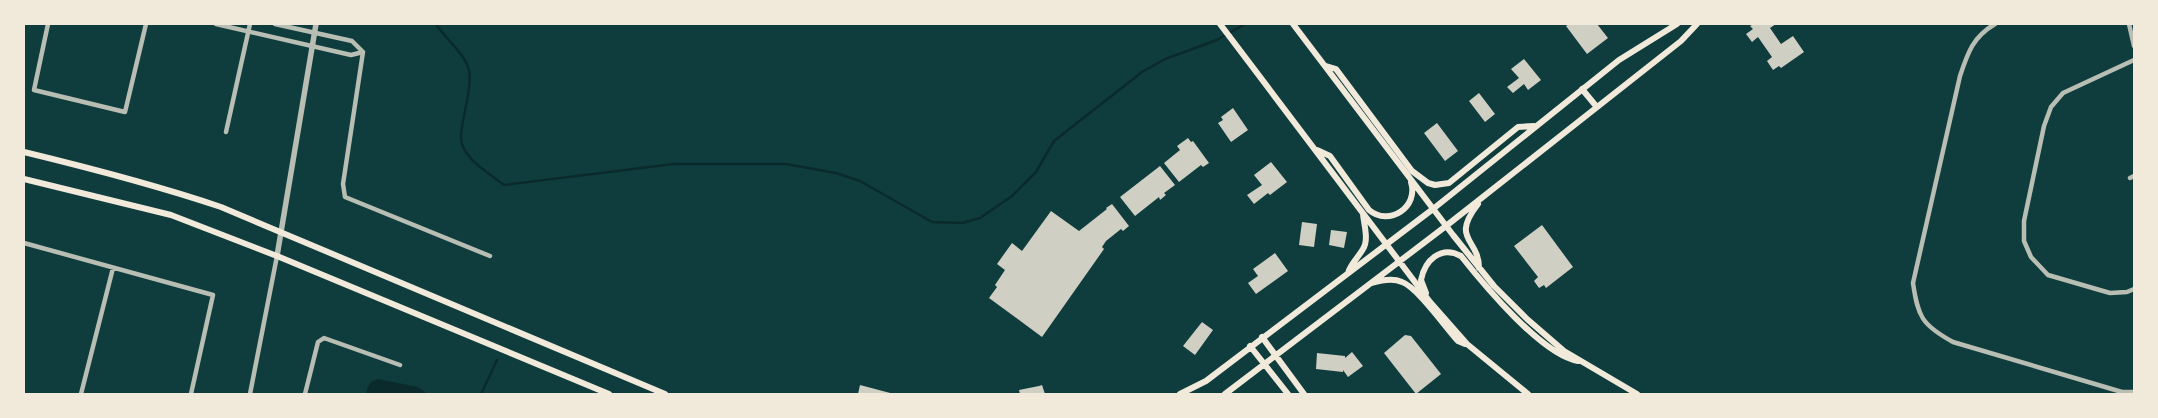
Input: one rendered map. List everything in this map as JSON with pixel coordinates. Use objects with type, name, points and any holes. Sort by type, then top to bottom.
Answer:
[{"type":"main road","points":[[1220,24],[1430,302],[1467,344],[1528,394]]},
{"type":"main road","points":[[1293,24],[1479,268],[1527,319],[1579,361],[1637,394]]},
{"type":"main road","points":[[1180,394],[1206,380],[1433,209],[1534,126],[1638,47],[1677,24]]},
{"type":"main road","points":[[1225,394],[1446,226],[1596,106],[1681,41],[1698,24]]},
{"type":"main road","points":[[1325,65],[1336,69],[1412,171],[1428,183],[1441,184],[1455,179],[1518,127],[1534,126]]},
{"type":"main road","points":[[1582,89],[1596,106]]},
{"type":"main road","points":[[1316,149],[1330,156],[1370,210],[1381,217],[1388,217],[1399,212],[1412,199],[1413,188],[1406,172]]},
{"type":"main road","points":[[24,152],[181,193],[281,231],[665,394]]},
{"type":"main road","points":[[24,179],[171,215],[277,256],[609,394]]},
{"type":"main road","points":[[1479,268],[1479,260],[1471,247],[1465,231],[1470,214],[1483,196]]},
{"type":"main road","points":[[1348,273],[1351,265],[1364,248],[1363,213]]},
{"type":"main road","points":[[1430,302],[1421,280],[1424,268],[1430,260],[1440,253],[1455,253],[1461,256],[1502,305],[1528,330],[1567,359],[1579,361]]},
{"type":"main road","points":[[1368,284],[1383,280],[1402,281],[1409,285],[1458,341],[1467,344]]},
{"type":"main road","points":[[1262,337],[1304,394]]},
{"type":"main road","points":[[1250,346],[1288,394]]},
{"type":"street","points":[[48,24],[34,90],[125,112],[146,24]]},
{"type":"street","points":[[216,24],[350,55],[363,52]]},
{"type":"street","points":[[226,132],[250,24]]},
{"type":"street","points":[[276,24],[352,41],[363,52]]},
{"type":"street","points":[[250,394],[277,256],[316,24]]},
{"type":"street","points":[[1995,24],[1984,30],[1969,48],[1960,76],[1913,283],[1916,305],[1922,318],[1932,331],[1953,342],[2122,392],[2134,392]]},
{"type":"street","points":[[2129,24],[2134,46]]},
{"type":"street","points":[[363,52],[343,184],[346,197],[490,256]]},
{"type":"street","points":[[2134,60],[2062,93],[2051,108],[2044,126],[2024,221],[2024,241],[2031,257],[2048,274],[2110,293],[2127,292],[2134,289]]},
{"type":"street","points":[[24,243],[213,295],[191,394]]},
{"type":"street","points":[[81,394],[113,268]]},
{"type":"street","points":[[305,394],[318,342],[324,338],[400,365]]},
{"type":"water","points":[[378,379],[418,387],[426,393],[433,394],[366,394],[369,384]]},
{"type":"building","points":[[1569,24],[1597,24],[1608,38],[1587,54],[1566,26]]},
{"type":"building","points":[[1754,24],[1776,24],[1770,28],[1781,44],[1793,36],[1804,52],[1781,68],[1779,66],[1773,70],[1767,61],[1772,57],[1758,37],[1752,42],[1746,34],[1753,29],[1750,26]]},
{"type":"building","points":[[1524,59],[1541,80],[1528,90],[1524,84],[1513,93],[1507,87],[1519,78],[1511,69]]},
{"type":"building","points":[[1479,93],[1495,114],[1485,122],[1469,101]]},
{"type":"building","points":[[1233,108],[1248,130],[1231,142],[1218,123],[1223,120],[1221,117]]},
{"type":"building","points":[[1437,123],[1458,151],[1445,161],[1424,133]]},
{"type":"building","points":[[1188,138],[1191,142],[1193,141],[1209,163],[1203,167],[1201,165],[1179,182],[1164,163],[1180,150],[1177,146]]},
{"type":"building","points":[[1271,162],[1287,182],[1254,204],[1247,195],[1262,185],[1254,175]]},
{"type":"building","points":[[1160,166],[1175,185],[1164,193],[1166,195],[1160,200],[1159,197],[1135,216],[1120,197]]},
{"type":"building","points":[[1112,204],[1129,226],[1123,231],[1121,229],[1106,241],[1102,247],[1104,249],[1042,337],[989,298],[1005,270],[997,264],[1012,243],[1022,251],[1051,211],[1079,231]]},
{"type":"building","points":[[1302,222],[1317,224],[1314,247],[1299,245]]},
{"type":"building","points":[[1542,225],[1573,267],[1546,288],[1544,285],[1539,288],[1534,281],[1538,277],[1514,246]]},
{"type":"building","points":[[1331,230],[1347,232],[1344,248],[1329,245]]},
{"type":"building","points":[[1275,253],[1288,271],[1256,294],[1248,283],[1258,276],[1253,269]]},
{"type":"building","points":[[1202,322],[1213,330],[1195,355],[1183,346]]},
{"type":"building","points":[[1405,335],[1411,336],[1441,374],[1416,394],[1384,353]]},
{"type":"building","points":[[1352,352],[1363,366],[1348,377],[1343,370],[1343,372],[1316,369],[1317,353],[1345,356],[1345,358]]},
{"type":"building","points":[[860,385],[894,394],[858,394]]},
{"type":"building","points":[[1042,385],[1045,394],[1020,394],[1019,390]]},
{"type":"waterway","points":[[436,24],[463,57],[469,70],[469,89],[461,135],[462,143],[476,164],[504,185],[673,164],[786,164],[836,173],[860,181],[932,222],[962,223],[980,218],[1012,196],[1036,172],[1054,141],[1142,72],[1165,59],[1217,40],[1245,24]]},
{"type":"waterway","points":[[481,394],[497,360]]}]
